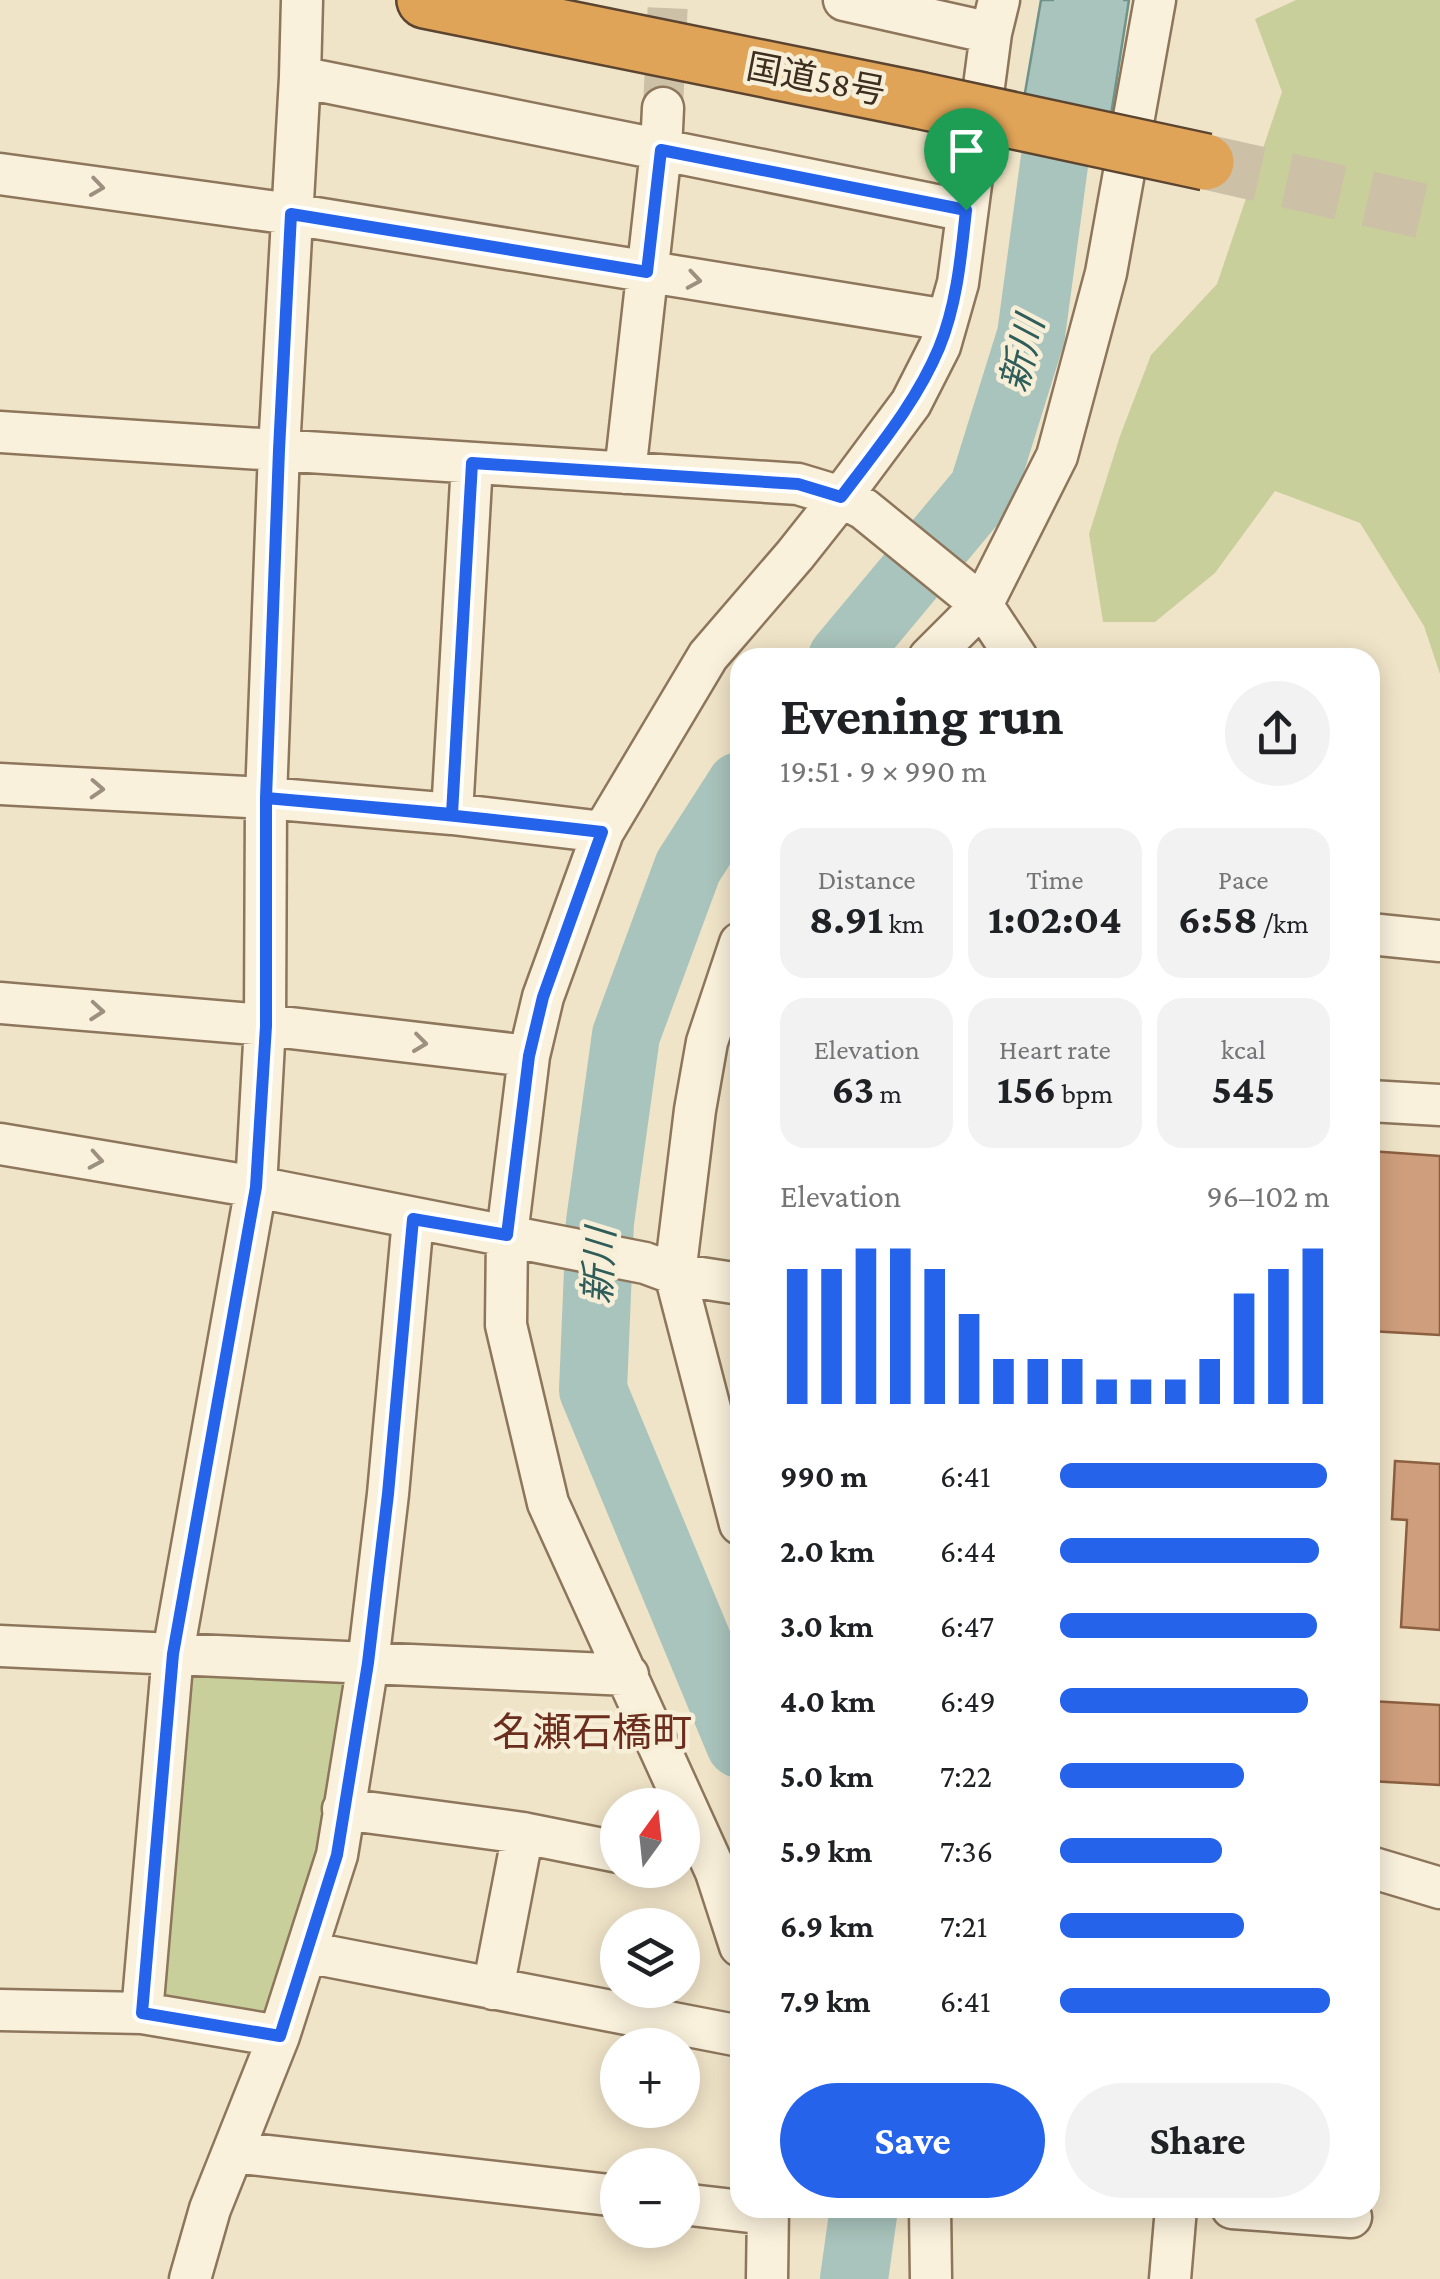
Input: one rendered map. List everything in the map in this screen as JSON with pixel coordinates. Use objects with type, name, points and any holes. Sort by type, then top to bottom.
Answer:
[{"type":"highway","name":"国道58号","points":[[425,0],[1206,162]]},
{"type":"street","points":[[142,2013],[173,1654],[256,1187],[266,1026],[266,798],[279,450],[302,0]]},
{"type":"street","points":[[670,1788],[628,1675],[548,1503],[506,1325],[521,1238],[529,1056],[555,960],[602,832],[708,656],[795,555],[853,503],[911,403],[940,346],[948,320],[958,283],[996,17],[844,0]]},
{"type":"street","points":[[937,648],[975,599],[1057,456],[1106,273],[1156,0]]},
{"type":"street","points":[[300,77],[966,210]]},
{"type":"street","points":[[625,473],[663,108]]},
{"type":"street","points":[[0,174],[291,214],[948,320]]},
{"type":"street","points":[[0,432],[798,484],[853,503],[975,599],[1009,648]]},
{"type":"street","points":[[452,814],[472,463]]},
{"type":"street","points":[[0,784],[266,798],[602,832]]},
{"type":"street","points":[[1380,935],[1440,941]]},
{"type":"street","points":[[730,973],[707,1042],[660,1268],[730,1466]]},
{"type":"street","points":[[0,1002],[266,1026],[529,1056]]},
{"type":"street","points":[[1380,1102],[1440,1105]]},
{"type":"street","points":[[0,1144],[256,1187],[730,1282]]},
{"type":"street","points":[[190,2279],[210,2209],[280,2036],[337,1855],[368,1663],[413,1219]]},
{"type":"street","points":[[0,1646],[628,1675]]},
{"type":"street","points":[[344,1810],[600,1849]]},
{"type":"street","points":[[493,1988],[523,1834]]},
{"type":"street","points":[[700,1869],[730,1927]]},
{"type":"street","points":[[1380,1870],[1440,1888]]},
{"type":"street","points":[[306,1952],[730,2034]]},
{"type":"street","points":[[0,2010],[142,2013],[280,2036]]},
{"type":"street","points":[[233,2152],[600,2194]]},
{"type":"street","points":[[700,2205],[730,2207]]},
{"type":"street","points":[[767,2279],[768,2218]]},
{"type":"street","points":[[930,2218],[931,2279]]},
{"type":"street","points":[[1170,2279],[1175,2218]]},
{"type":"green space","points":[[1296,0],[1440,0],[1440,674],[1424,626],[1360,523],[1275,491],[1215,573],[1155,622],[1103,622],[1089,534],[1151,355],[1217,284],[1282,92],[1255,19]]},
{"type":"green space","points":[[179,1664],[363,1672],[280,2024],[150,2003]]},
{"type":"water","points":[[1041,0],[1129,0],[1109,128],[1022,110]]},
{"type":"building","points":[[1380,1152],[1440,1156],[1440,1335],[1380,1332]]},
{"type":"building","points":[[1395,1461],[1440,1464],[1440,1630],[1401,1627],[1407,1520],[1392,1519]]},
{"type":"building","points":[[1380,1702],[1440,1705],[1440,1785],[1380,1782]]},
{"type":"waterway","name":"新川","points":[[850,648],[983,489],[1031,335],[1056,150],[1089,0]]},
{"type":"waterway","name":"新川","points":[[730,802],[688,867],[626,1035],[600,1222],[593,1390],[730,1720]]},
{"type":"waterway","name":"新川","points":[[854,2279],[863,2218]]},
{"type":"tunnel","points":[[663,108],[668,0]]},
{"type":"tunnel","points":[[1206,162],[1440,215]]},
{"type":"district","name":"名瀬石橋町","points":[[592,1732]]},
{"type":"route","points":[[966,210],[661,150],[647,272],[291,214],[266,798],[602,832],[543,997],[529,1056],[507,1235],[413,1219],[368,1663],[337,1855],[280,2036],[142,2013],[173,1654],[256,1187],[266,1026],[266,798],[452,814],[472,463],[798,484],[841,497],[911,403],[940,346],[958,283],[966,210]]}]
